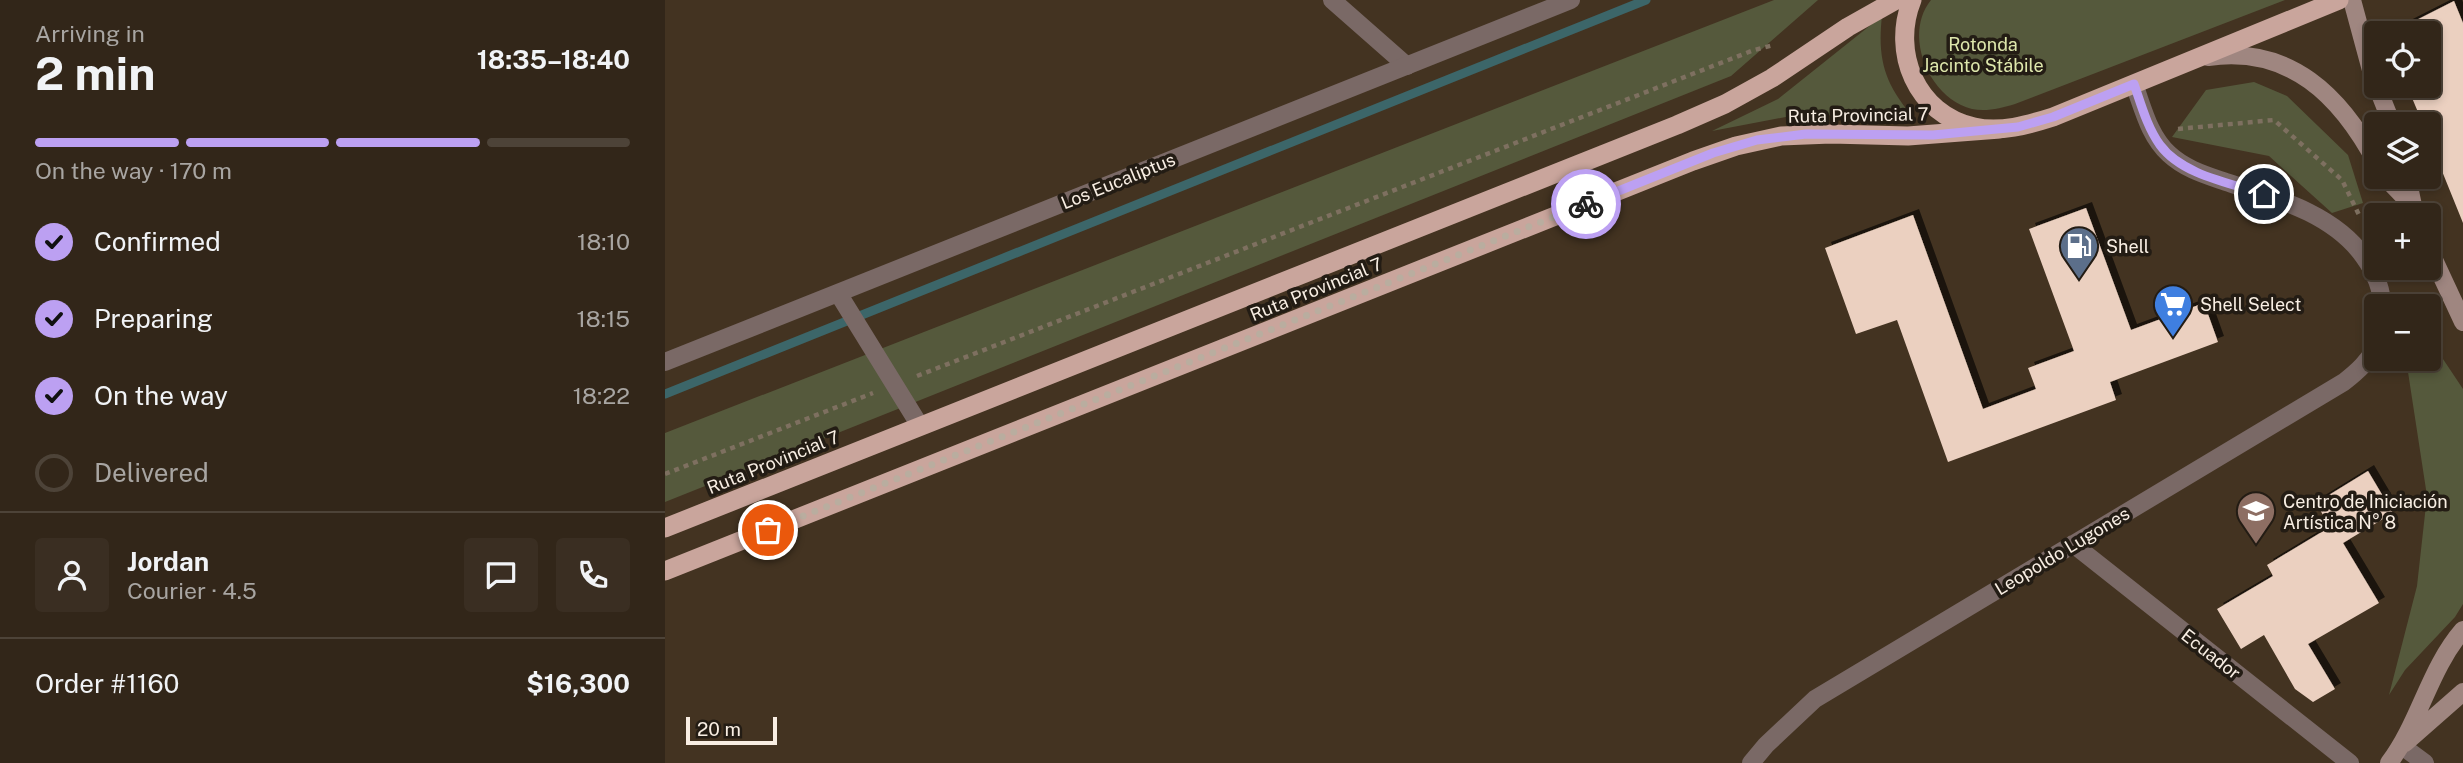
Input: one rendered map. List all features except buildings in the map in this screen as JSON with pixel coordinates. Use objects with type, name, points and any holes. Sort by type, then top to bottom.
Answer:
[{"type":"highway","name":"Ruta Provincial 7","points":[[665,528],[1725,104],[1772,78],[1848,27],[1896,0]]},
{"type":"highway","points":[[1912,0],[1905,24],[1904,51],[1919,89],[1948,117],[1974,127],[2000,129],[2053,117],[2339,0]]},
{"type":"highway","name":"Ruta Provincial 7","points":[[665,571],[1713,153],[1781,136],[1908,136],[2000,129]]},
{"type":"main road","points":[[2352,0],[2372,75],[2387,112]]},
{"type":"main road","points":[[2195,59],[2242,55],[2262,58],[2300,73],[2316,84],[2345,113],[2364,143]]},
{"type":"main road","points":[[2395,189],[2407,203]]},
{"type":"main road","points":[[2441,275],[2463,322]]},
{"type":"main road","points":[[2402,746],[2435,672],[2463,630]]},
{"type":"main road","points":[[2389,763],[2402,746],[2463,692]]},
{"type":"street","points":[[1332,0],[1407,66]]},
{"type":"street","name":"Los Eucaliptus","points":[[665,362],[842,300],[1571,0]]},
{"type":"street","points":[[2134,84],[2160,146],[2183,165],[2286,202],[2343,235],[2358,249],[2369,265],[2380,294]]},
{"type":"street","points":[[842,300],[920,426]]},
{"type":"street","name":"Leopoldo Lugones","points":[[1751,763],[1766,745],[1815,699],[2344,382],[2364,365]]},
{"type":"street","name":"Ecuador","points":[[2073,544],[2350,763]]},
{"type":"street","points":[[2402,746],[2425,763]]},
{"type":"path","points":[[665,474],[1753,50],[1780,44]]},
{"type":"path","points":[[2153,134],[2183,127],[2274,120],[2342,180],[2363,223]]},
{"type":"green space","points":[[1774,0],[1818,0],[1731,76],[665,502],[665,433]]},
{"type":"green space","name":"Rotonda Jacinto Stábile","points":[[1931,0],[2285,0],[2015,104],[1983,110],[1957,103],[1944,93],[1925,64],[1919,31]]},
{"type":"green space","points":[[1882,16],[1881,46],[1885,71],[1896,95],[1915,119],[1854,115],[1791,116],[1712,131],[1778,99]]},
{"type":"green space","points":[[2254,82],[2287,96],[2348,155],[2363,203],[2332,213],[2269,156],[2172,137],[2206,90]]},
{"type":"green space","points":[[2441,356],[2463,389],[2463,604],[2455,617],[2405,670],[2389,695],[2417,586],[2427,496],[2408,371],[2441,371]]},
{"type":"waterway","points":[[665,394],[1646,0]]},
{"type":"way so far","points":[[768,530],[1586,204]]},
{"type":"place","name":"Shell","points":[[2079,280]]},
{"type":"place","name":"Shell Select","points":[[2173,338]]},
{"type":"place","name":"Centro de Iniciación Artística N° 8","points":[[2256,545]]},
{"type":"route","points":[[1586,204],[1713,153],[1757,140],[1806,134],[1933,135],[2018,127],[2053,117],[2134,84],[2153,134],[2160,146],[2171,156],[2196,171],[2264,194]]}]
